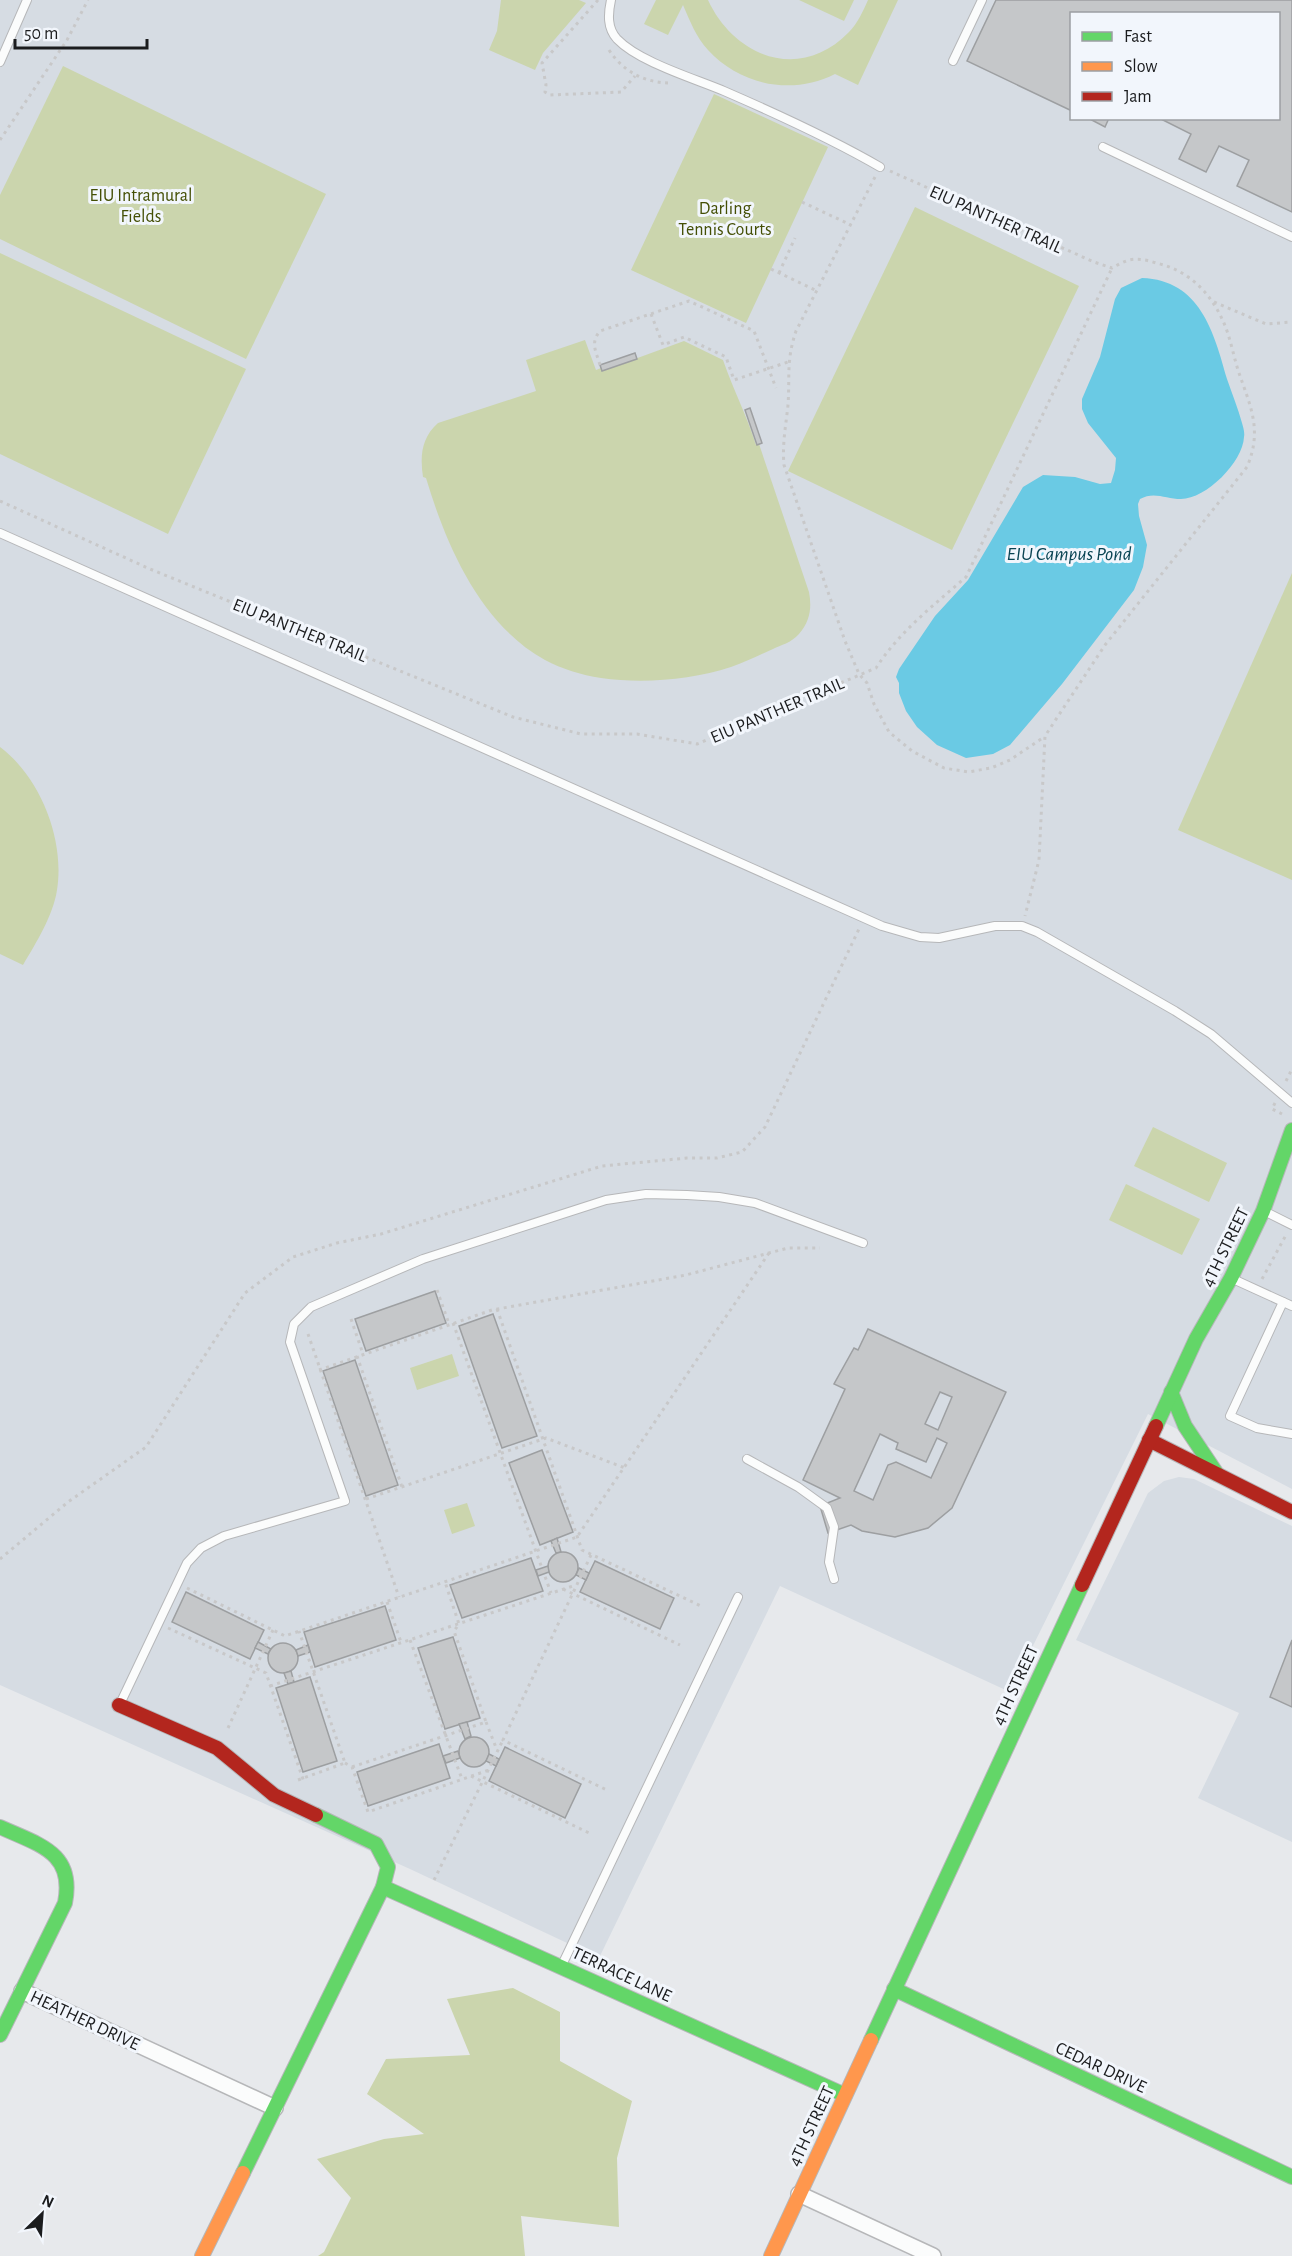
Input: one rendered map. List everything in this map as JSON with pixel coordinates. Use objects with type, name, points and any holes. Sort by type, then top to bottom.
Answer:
[{"type":"street","name":"4TH STREET","points":[[771,2256],[1171,1392],[1196,1339],[1231,1278],[1263,1211],[1292,1131]]},
{"type":"street","points":[[1171,1392],[1193,1440],[1219,1477]]},
{"type":"street","points":[[1149,1440],[1292,1512]]},
{"type":"street","points":[[119,1705],[217,1748],[274,1795],[376,1844],[388,1867],[384,1887],[202,2256]]},
{"type":"street","name":"HEATHER DRIVE","points":[[0,1827],[56,1855],[64,1866],[68,1878],[65,1903],[22,1991],[275,2108]]},
{"type":"street","name":"TERRACE LANE","points":[[384,1887],[845,2095]]},
{"type":"street","name":"CEDAR DRIVE","points":[[894,1989],[1292,2177]]},
{"type":"street","points":[[0,2035],[22,1991]]},
{"type":"street","points":[[799,2194],[933,2256]]},
{"type":"lane","points":[[0,62],[27,0]]},
{"type":"lane","points":[[611,0],[608,16],[611,28],[616,38],[637,54],[783,117],[880,167]]},
{"type":"lane","points":[[953,61],[982,0]]},
{"type":"lane","points":[[1103,147],[1292,237]]},
{"type":"lane","points":[[0,533],[882,926],[920,937],[939,938],[995,926],[1022,926],[1036,932],[1211,1034],[1292,1104]]},
{"type":"lane","points":[[119,1705],[187,1563],[201,1548],[224,1536],[345,1501],[290,1342],[294,1324],[310,1307],[423,1259],[606,1200],[646,1194],[719,1197],[755,1203],[863,1243]]},
{"type":"lane","points":[[1263,1211],[1292,1225]]},
{"type":"lane","points":[[1231,1278],[1292,1306]]},
{"type":"lane","points":[[1283,1302],[1230,1416],[1257,1428],[1291,1432]]},
{"type":"lane","points":[[747,1459],[798,1487],[827,1508],[834,1527],[829,1562],[834,1579]]},
{"type":"lane","points":[[561,1966],[738,1597]]},
{"type":"path","points":[[0,141],[67,40],[88,0]]},
{"type":"path","points":[[598,0],[542,63],[545,92],[550,95],[621,92],[635,76]]},
{"type":"path","points":[[880,167],[796,331],[788,362],[790,383],[782,446],[784,465],[833,609],[859,674],[867,683],[874,704],[890,732],[912,751],[944,768],[968,772],[991,768],[1010,759],[1045,736],[1106,645],[1247,467],[1252,455],[1256,440],[1251,405],[1224,323],[1213,301],[1187,276],[1164,265],[1144,260],[1129,260],[1112,268]]},
{"type":"path","name":"EIU PANTHER TRAIL","points":[[0,501],[150,569],[513,717],[581,734],[637,734],[697,744],[876,668],[888,649],[928,609],[966,578],[1112,268],[1022,232],[880,167]]},
{"type":"path","points":[[802,202],[851,225]]},
{"type":"path","points":[[779,273],[795,238]]},
{"type":"path","points":[[771,269],[817,291]]},
{"type":"path","points":[[600,365],[593,345],[600,331],[689,301],[754,331],[776,388]]},
{"type":"path","points":[[1213,301],[1266,324],[1292,322]]},
{"type":"path","points":[[651,314],[663,345],[684,337],[726,357],[734,380],[788,362]]},
{"type":"path","points":[[1022,926],[1039,860],[1045,736]]},
{"type":"path","points":[[1260,1283],[1292,1225]]},
{"type":"path","points":[[320,1369],[497,1309],[686,1275],[788,1248],[820,1248]]},
{"type":"path","points":[[177,1583],[285,1636],[577,1538],[769,1253]]},
{"type":"path","points":[[437,1290],[551,1593]]},
{"type":"path","points":[[497,1309],[582,1550],[701,1606]]},
{"type":"path","points":[[351,1319],[363,1354]]},
{"type":"path","points":[[308,1334],[399,1597]]},
{"type":"path","points":[[357,1356],[402,1487]]},
{"type":"path","points":[[366,1499],[546,1438],[625,1468]]},
{"type":"path","points":[[434,1880],[489,1770],[591,1554]]},
{"type":"path","points":[[445,1582],[459,1624]]},
{"type":"path","points":[[270,1686],[577,1585]]},
{"type":"path","points":[[563,1589],[680,1645]]},
{"type":"path","points":[[387,1602],[401,1643]]},
{"type":"path","points":[[158,1623],[266,1673],[301,1780],[345,1763]]},
{"type":"path","points":[[459,1624],[454,1631],[498,1751]]},
{"type":"path","points":[[228,1728],[273,1630]]},
{"type":"path","points":[[299,1631],[345,1763],[352,1767],[368,1812],[489,1770]]},
{"type":"path","points":[[410,1640],[462,1779]]},
{"type":"path","points":[[352,1767],[486,1722]]},
{"type":"path","points":[[503,1740],[609,1791]]},
{"type":"path","points":[[471,1776],[589,1833]]},
{"type":"shaded area","points":[[0,0],[1292,0],[1292,1489],[1148,1414],[1010,1692],[780,1586],[599,1958],[410,1869],[0,1685]]},
{"type":"shaded area","points":[[1179,1477],[1194,1479],[1292,1526],[1292,1842],[1198,1798],[1239,1713],[1076,1640],[1148,1493],[1164,1481]]},
{"type":"green space","points":[[501,0],[579,0],[586,3],[543,53],[535,70],[489,50],[497,31]]},
{"type":"green space","points":[[656,0],[708,0],[720,20],[752,49],[771,56],[790,59],[811,56],[830,47],[849,32],[860,17],[868,0],[898,0],[858,85],[835,74],[819,81],[784,85],[751,79],[721,62],[700,40],[683,5],[668,35],[644,24]]},
{"type":"green space","points":[[799,0],[854,0],[844,21]]},
{"type":"green space","name":"EIU Intramural Fields","points":[[63,66],[326,194],[246,359],[0,239],[0,195]]},
{"type":"green space","name":"Darling Tennis Courts","points":[[714,94],[828,147],[746,323],[631,270]]},
{"type":"green space","points":[[915,207],[1079,286],[952,550],[788,471]]},
{"type":"green space","points":[[0,253],[246,369],[168,534],[0,454]]},
{"type":"green space","points":[[585,340],[596,370],[601,368],[602,371],[684,341],[723,360],[756,445],[759,444],[809,592],[808,619],[793,640],[737,665],[700,675],[650,681],[617,680],[586,675],[545,660],[522,645],[484,604],[455,556],[426,478],[423,477],[422,455],[425,441],[438,423],[536,391],[526,360]]},
{"type":"green space","points":[[1292,573],[1292,880],[1178,830]]},
{"type":"green space","points":[[0,747],[15,760],[38,793],[47,811],[57,851],[59,871],[55,900],[43,929],[23,965],[0,954]]},
{"type":"green space","points":[[1153,1127],[1227,1163],[1209,1202],[1134,1166]]},
{"type":"green space","points":[[1126,1184],[1200,1219],[1182,1255],[1109,1220]]},
{"type":"green space","points":[[452,1354],[459,1376],[417,1390],[410,1368]]},
{"type":"green space","points":[[467,1503],[475,1526],[452,1534],[444,1510]]},
{"type":"green space","points":[[513,1988],[560,2012],[560,2061],[632,2101],[617,2158],[619,2227],[521,2216],[525,2256],[318,2256],[324,2252],[351,2198],[317,2159],[384,2139],[424,2134],[367,2094],[386,2059],[470,2055],[447,1999]]},
{"type":"water","name":"EIU Campus Pond","points":[[1142,278],[1162,281],[1178,288],[1191,298],[1210,327],[1240,417],[1244,433],[1242,447],[1222,477],[1201,493],[1181,499],[1155,495],[1140,499],[1139,516],[1147,545],[1143,567],[1134,590],[1062,684],[1010,745],[993,754],[966,758],[937,745],[917,727],[906,711],[896,677],[935,616],[968,580],[1023,487],[1043,475],[1075,477],[1100,484],[1111,483],[1116,458],[1088,423],[1082,409],[1082,399],[1100,357],[1115,299],[1121,288]]},
{"type":"building","points":[[996,0],[1292,0],[1292,212],[1237,186],[1249,160],[1219,146],[1206,172],[1179,159],[1191,134],[1163,120],[1280,120],[1280,12],[1070,12],[1070,110],[967,61]]},
{"type":"building","points":[[1092,120],[1108,120],[1105,127]]},
{"type":"building","points":[[635,353],[637,359],[602,371],[600,365]]},
{"type":"building","points":[[750,408],[762,443],[757,445],[745,410]]},
{"type":"building","points":[[435,1291],[446,1323],[366,1351],[355,1319]]},
{"type":"building","points":[[493,1314],[537,1436],[502,1448],[459,1326]]},
{"type":"building","points":[[868,1329],[1006,1392],[952,1508],[928,1528],[895,1537],[862,1531],[851,1525],[828,1533],[820,1506],[840,1498],[803,1480],[845,1389],[834,1384],[854,1348],[858,1350]],"holes":[[[940,1392],[952,1397],[938,1430],[925,1424]],[[880,1434],[898,1443],[896,1449],[926,1462],[937,1438],[947,1443],[931,1478],[896,1462],[888,1465],[873,1500],[854,1491]]]},
{"type":"building","points":[[355,1360],[398,1485],[366,1496],[323,1371]]},
{"type":"building","points":[[542,1450],[573,1532],[540,1545],[509,1463]]},
{"type":"building","points":[[557,1538],[561,1552],[556,1553],[551,1541]]},
{"type":"building","points":[[563,1552],[574,1556],[578,1567],[574,1578],[563,1582],[552,1578],[548,1567],[552,1556]]},
{"type":"building","points":[[531,1558],[543,1591],[462,1618],[450,1585]]},
{"type":"building","points":[[595,1561],[674,1598],[660,1629],[580,1592]]},
{"type":"building","points":[[548,1566],[549,1572],[538,1576],[536,1570]]},
{"type":"building","points":[[579,1568],[589,1573],[586,1580],[576,1575]]},
{"type":"building","points":[[186,1592],[264,1630],[250,1659],[172,1622]]},
{"type":"building","points":[[385,1606],[396,1640],[315,1667],[304,1632]]},
{"type":"building","points":[[453,1637],[480,1718],[445,1729],[418,1648]]},
{"type":"building","points":[[1292,1640],[1292,1707],[1270,1697]]},
{"type":"building","points":[[258,1642],[271,1649],[268,1654],[255,1648]]},
{"type":"building","points":[[283,1643],[294,1647],[298,1658],[294,1669],[283,1673],[272,1669],[268,1658],[272,1647]]},
{"type":"building","points":[[308,1645],[310,1652],[298,1656],[296,1650]]},
{"type":"building","points":[[291,1671],[294,1682],[288,1684],[284,1673]]},
{"type":"building","points":[[310,1677],[337,1761],[303,1772],[276,1688]]},
{"type":"building","points":[[467,1722],[471,1736],[465,1739],[459,1724]]},
{"type":"building","points":[[474,1737],[485,1741],[489,1752],[485,1763],[474,1767],[463,1763],[459,1752],[463,1741]]},
{"type":"building","points":[[439,1744],[450,1778],[368,1806],[357,1772]]},
{"type":"building","points":[[505,1747],[581,1784],[565,1818],[489,1781]]},
{"type":"building","points":[[458,1751],[460,1758],[446,1763],[443,1756]]},
{"type":"building","points":[[489,1754],[499,1759],[496,1766],[486,1761]]},
{"type":"traffic: fast","points":[[1156,1426],[1196,1339],[1231,1278],[1263,1211],[1292,1130]]},
{"type":"traffic: fast","points":[[1171,1392],[1185,1426],[1217,1474]]},
{"type":"traffic: fast","points":[[871,2040],[1082,1585]]},
{"type":"traffic: fast","points":[[243,2173],[383,1887],[388,1867],[376,1844],[316,1815]]},
{"type":"traffic: fast","points":[[0,1827],[28,1839],[51,1853],[65,1872],[67,1886],[65,1903],[0,2035]]},
{"type":"traffic: fast","points":[[383,1887],[845,2095]]},
{"type":"traffic: fast","points":[[894,1989],[1292,2177]]},
{"type":"traffic: slow","points":[[771,2256],[871,2040]]},
{"type":"traffic: slow","points":[[202,2256],[243,2173]]},
{"type":"traffic: jam","points":[[1082,1585],[1156,1426]]},
{"type":"traffic: jam","points":[[1149,1440],[1292,1512]]},
{"type":"traffic: jam","points":[[119,1705],[217,1748],[274,1795],[316,1815]]}]
